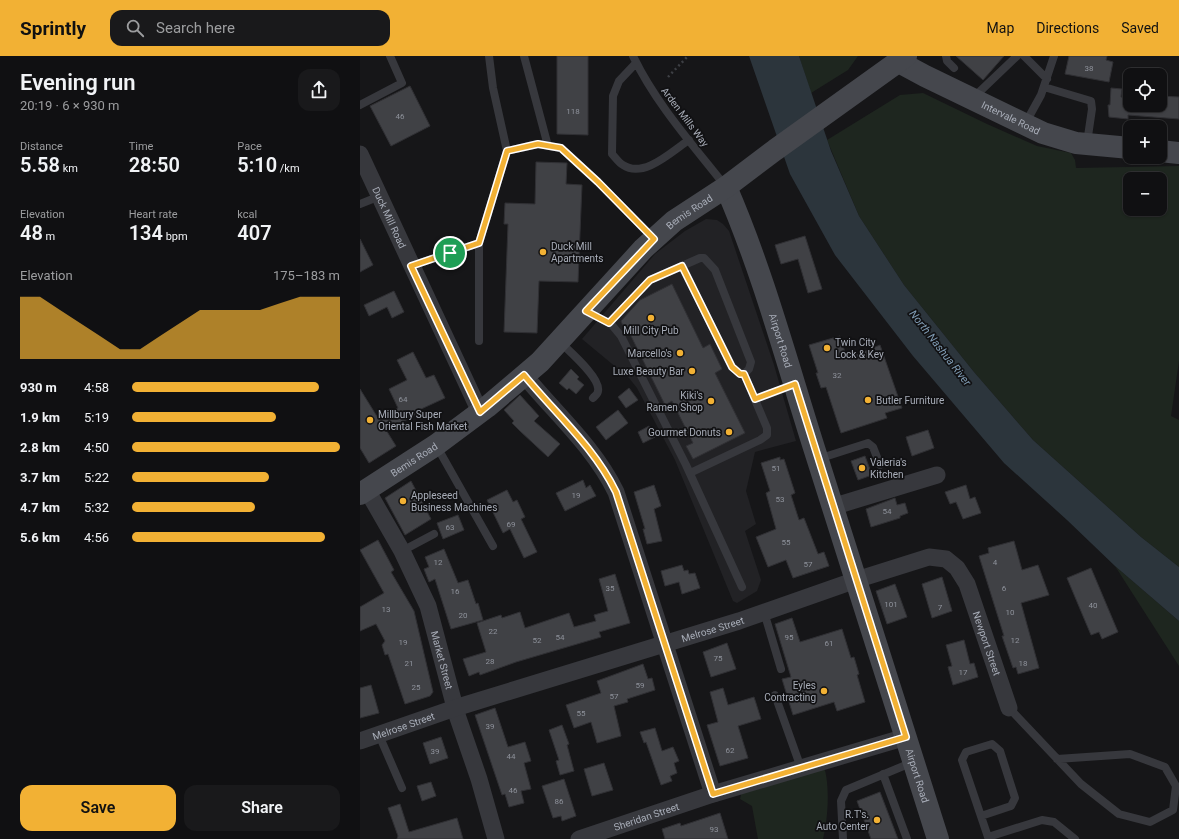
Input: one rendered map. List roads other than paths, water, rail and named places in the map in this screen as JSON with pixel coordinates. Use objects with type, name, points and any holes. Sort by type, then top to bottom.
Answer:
[{"type":"main road","name":"Intervale Road","points":[[903,59],[972,99],[1061,140],[1123,147]]},
{"type":"main road","name":"Bemis Road","points":[[363,490],[436,445],[480,412],[540,362],[638,254],[674,221],[726,187],[775,150],[903,59]]},
{"type":"main road","points":[[1167,151],[1179,152]]},
{"type":"main road","name":"Airport Road","points":[[726,187],[745,231],[780,335],[817,460],[938,839]]},
{"type":"street","name":"Duck Mill Road","points":[[360,154],[480,412]]},
{"type":"street","points":[[524,375],[586,445],[610,480],[616,492],[713,794]]},
{"type":"street","points":[[832,507],[937,475]]},
{"type":"street","name":"Market Street","points":[[363,490],[402,551],[428,606],[455,708],[480,779],[496,839]]},
{"type":"street","name":"Melrose Street","points":[[360,741],[455,708],[664,645],[929,557],[946,559],[957,568],[964,580]]},
{"type":"street","name":"Newport Street","points":[[964,580],[1009,708]]},
{"type":"street","name":"Sheridan Street","points":[[579,839],[713,794],[906,737]]},
{"type":"lane","points":[[360,105],[402,83],[390,56]]},
{"type":"lane","points":[[479,341],[479,243],[507,151],[493,88],[489,56]]},
{"type":"lane","points":[[524,56],[548,146]]},
{"type":"lane","points":[[946,56],[947,61],[954,68]]},
{"type":"lane","points":[[972,99],[1017,56]]},
{"type":"lane","points":[[1024,56],[1047,79]]},
{"type":"lane","points":[[1025,124],[1044,87],[1054,56]]},
{"type":"lane","points":[[635,59],[619,81],[613,96],[612,154],[622,165],[636,170],[650,166],[689,140]]},
{"type":"lane","name":"Arden Mills Way","points":[[635,59],[643,77],[659,100],[726,187]]},
{"type":"lane","points":[[1044,87],[1091,101],[1092,109],[1087,144]]},
{"type":"lane","points":[[507,151],[538,144],[561,148],[598,182],[654,239]]},
{"type":"lane","points":[[360,204],[380,196]]},
{"type":"lane","points":[[411,266],[479,243]]},
{"type":"lane","points":[[609,323],[647,283],[658,275],[700,258],[704,258],[715,270],[751,362],[749,369],[744,374]]},
{"type":"lane","points":[[682,266],[732,367],[740,374],[744,374]]},
{"type":"lane","points":[[586,311],[609,323],[621,336],[690,473],[742,586]]},
{"type":"lane","points":[[559,342],[589,370],[598,386],[598,392],[593,398]]},
{"type":"lane","points":[[690,473],[765,437],[768,432],[744,374]]},
{"type":"lane","points":[[755,399],[795,384]]},
{"type":"lane","points":[[817,460],[868,443],[873,447],[880,465]]},
{"type":"lane","points":[[436,445],[493,546]]},
{"type":"lane","points":[[402,551],[434,534]]},
{"type":"lane","points":[[764,612],[781,669]]},
{"type":"lane","points":[[775,695],[801,768]]},
{"type":"lane","points":[[1009,708],[1057,759],[1081,784],[1120,814],[1150,822],[1173,810],[1176,786],[1164,767],[1130,754],[1057,759]]},
{"type":"lane","points":[[379,734],[402,788]]},
{"type":"lane","points":[[980,816],[1011,806],[1015,798],[1000,751],[992,744],[966,752],[962,760],[987,838],[1042,820],[1054,822],[1075,839]]},
{"type":"lane","points":[[843,839],[841,801],[846,790],[914,762]]},
{"type":"lane","points":[[883,774],[906,839]]},
{"type":"water","name":"North Nashua River","points":[[749,56],[799,56],[831,151],[859,216],[904,285],[974,372],[1033,440],[1141,537],[1179,567],[1179,621],[1115,566],[1004,463],[913,356],[835,255],[790,174]]},
{"type":"place","name":"Duck Mill Apartments","points":[[543,252]]},
{"type":"place","name":"Mill City Pub","points":[[651,318]]},
{"type":"place","name":"Twin City Lock & Key","points":[[827,348]]},
{"type":"place","name":"Marcello's","points":[[680,353]]},
{"type":"place","name":"Luxe Beauty Bar","points":[[692,371]]},
{"type":"place","name":"Butler Furniture","points":[[868,400]]},
{"type":"place","name":"Kiki's Ramen Shop","points":[[711,401]]},
{"type":"place","name":"Millbury Super Oriental Fish Market","points":[[370,420]]},
{"type":"place","name":"Gourmet Donuts","points":[[729,432]]},
{"type":"place","name":"Valeria's Kitchen","points":[[862,468]]},
{"type":"place","name":"Appleseed Business Machines","points":[[403,501]]},
{"type":"place","name":"Eyles Contracting","points":[[824,691]]},
{"type":"place","name":"R.T's. Auto Center","points":[[877,820]]}]
